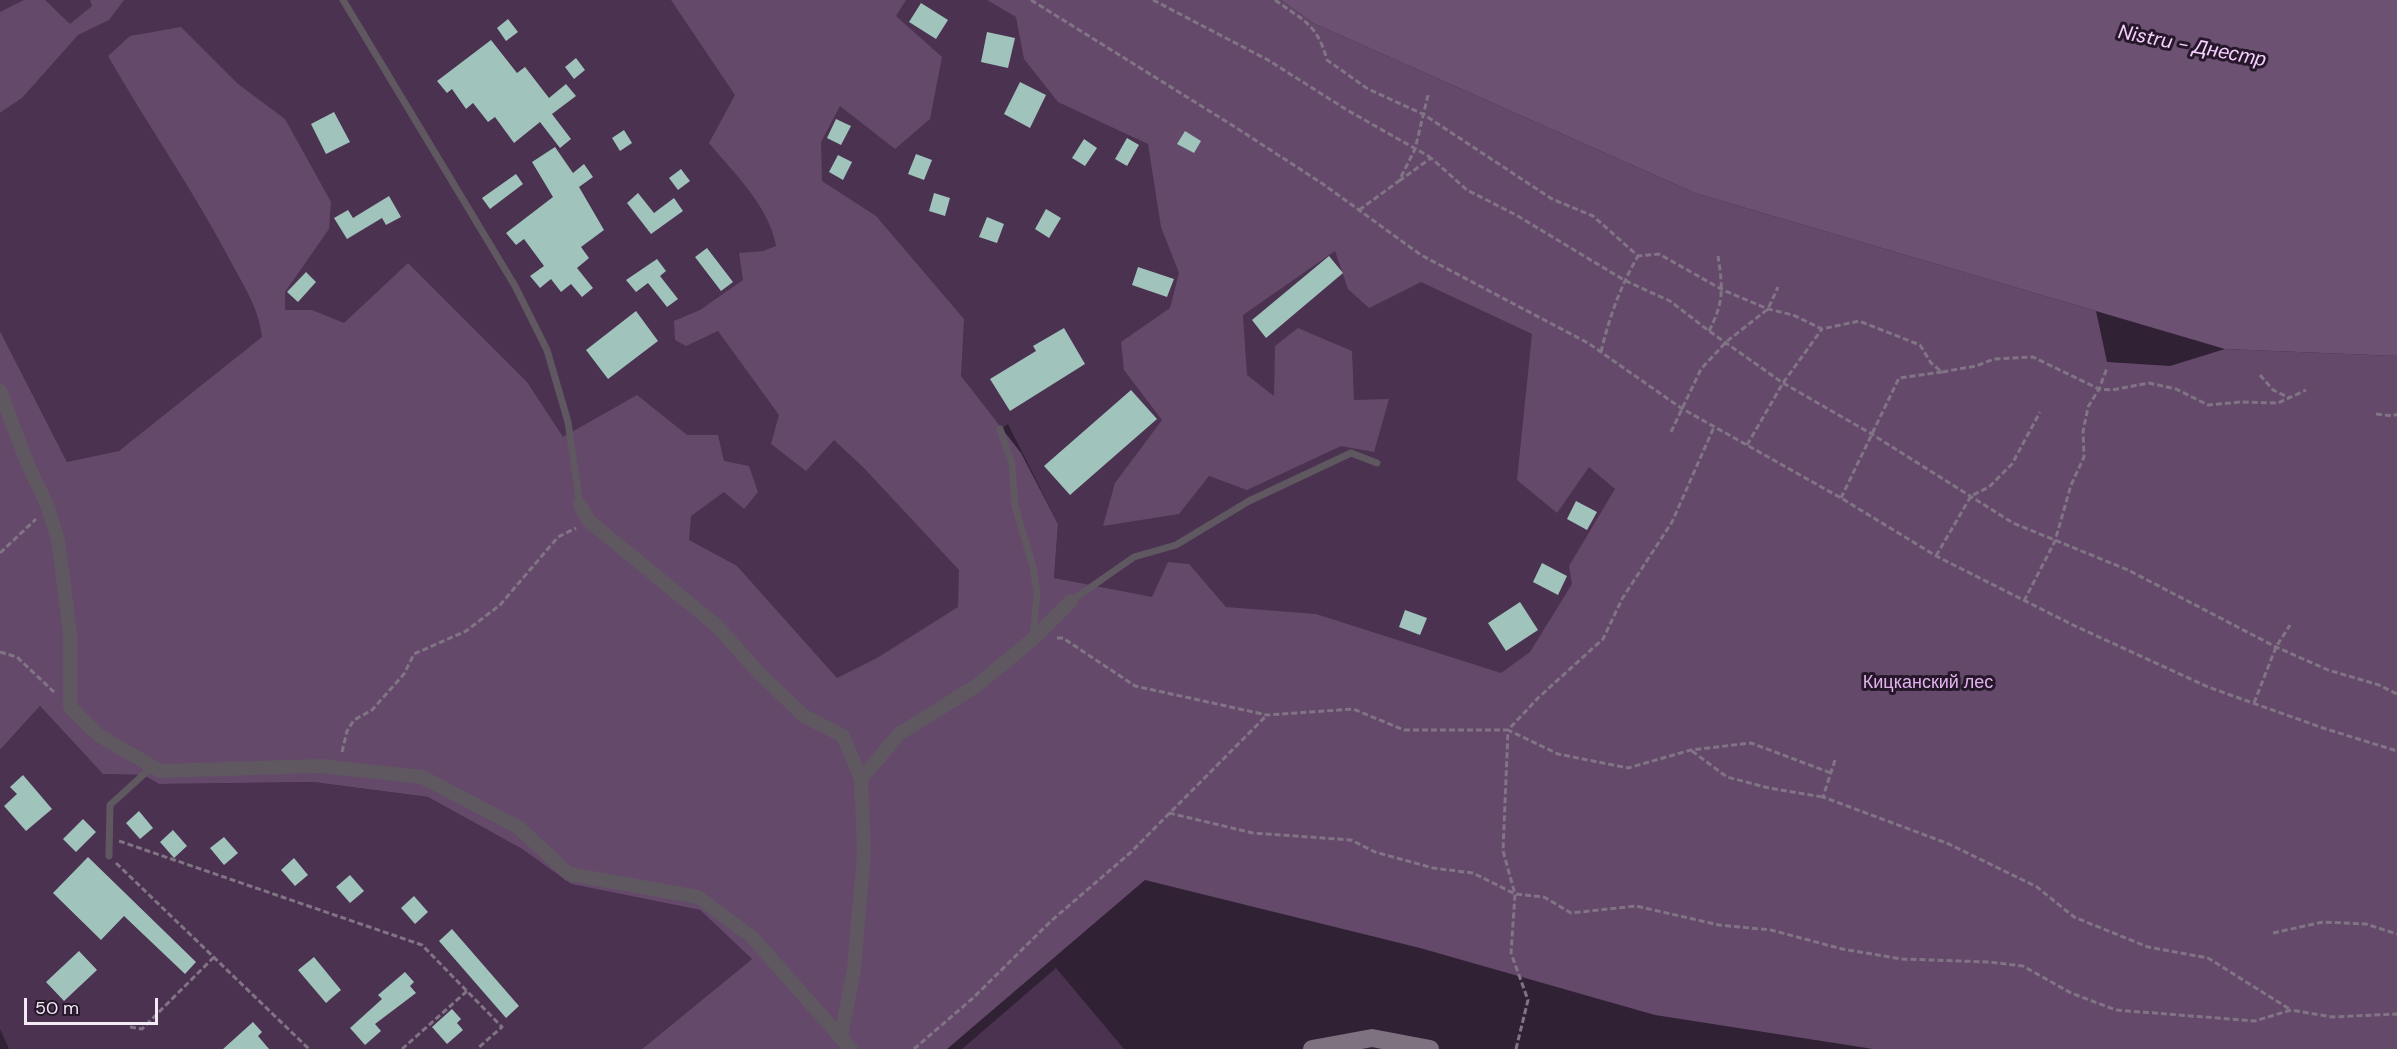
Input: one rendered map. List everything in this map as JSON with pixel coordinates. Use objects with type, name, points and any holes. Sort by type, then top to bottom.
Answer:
[{"type":"street","points":[[0,391],[28,465],[48,507],[58,540],[70,633],[70,707],[97,734],[160,771],[320,766],[422,777],[518,827],[569,874],[698,897],[752,937],[851,1049]]},
{"type":"street","points":[[580,505],[589,521],[717,626],[758,672],[804,716],[843,736],[861,779],[864,853],[854,969],[841,1036]]},
{"type":"street","points":[[861,779],[899,734],[976,686],[1033,639],[1071,601]]},
{"type":"street","points":[[1312,1049],[1372,1038],[1430,1049]]},
{"type":"lane","points":[[343,0],[515,286],[547,350],[568,422],[580,505]]},
{"type":"lane","points":[[1000,429],[1012,464],[1015,506],[1033,567],[1037,593],[1033,639]]},
{"type":"lane","points":[[1071,601],[1134,557],[1176,545],[1249,501],[1351,453],[1377,463]]},
{"type":"lane","points":[[109,856],[110,805],[153,766]]},
{"type":"path","points":[[1031,0],[1235,127],[1359,210],[1421,255],[1601,352],[1681,408],[1841,498],[1936,556],[2024,601],[2208,687],[2323,728],[2397,750]]},
{"type":"path","points":[[1153,0],[1268,60],[1347,110],[1415,148],[1431,158],[1467,190],[1516,215],[1624,280],[1670,301],[1709,332],[1784,383],[1870,433],[2013,524],[2128,570],[2276,647],[2328,670],[2379,685],[2397,694]]},
{"type":"path","points":[[1275,0],[1312,27],[1321,38],[1327,60],[1368,88],[1423,114],[1552,198],[1593,216],[1638,256],[1659,254],[1723,290],[1768,309],[1793,315],[1822,329],[1859,321],[1920,345],[1931,363],[1942,372]]},
{"type":"path","points":[[1398,181],[1415,148],[1428,95]]},
{"type":"path","points":[[1359,210],[1431,158]]},
{"type":"path","points":[[1601,352],[1607,325],[1624,280],[1638,256]]},
{"type":"path","points":[[1709,332],[1718,314],[1723,290],[1718,256]]},
{"type":"path","points":[[1671,432],[1701,369],[1726,342],[1768,309],[1778,287]]},
{"type":"path","points":[[1747,445],[1784,383],[1822,329]]},
{"type":"path","points":[[1841,498],[1870,433],[1899,378],[1976,366],[1994,359],[2033,357],[2099,389],[2112,390],[2150,383],[2176,389],[2208,405],[2241,402],[2278,403],[2306,390]]},
{"type":"path","points":[[2024,601],[2055,541],[2071,484],[2084,457],[2083,432],[2088,407],[2108,368]]},
{"type":"path","points":[[2260,375],[2273,390],[2290,398]]},
{"type":"path","points":[[1936,556],[1971,496],[1989,487],[2012,464],[2040,412]]},
{"type":"path","points":[[2376,414],[2393,416],[2397,414]]},
{"type":"path","points":[[1516,1049],[1528,1000],[1511,953],[1515,894],[1503,851],[1508,730],[1539,697],[1603,639],[1622,600],[1672,522],[1714,428]]},
{"type":"path","points":[[0,554],[48,507]]},
{"type":"path","points":[[338,768],[347,731],[354,720],[372,710],[404,674],[414,654],[475,625],[500,605],[558,537],[589,521]]},
{"type":"path","points":[[2254,703],[2276,647],[2290,625]]},
{"type":"path","points":[[1033,639],[1063,638],[1135,687],[1267,715],[1353,710],[1404,729],[1508,730],[1558,754],[1628,768],[1691,750],[1751,743],[1831,773]]},
{"type":"path","points":[[0,652],[17,657],[70,707]]},
{"type":"path","points":[[914,1049],[973,998],[1051,921],[1130,853],[1267,715]]},
{"type":"path","points":[[1691,750],[1727,777],[1769,788],[1823,796],[1949,844],[2037,887],[2074,917],[2148,947],[2208,958],[2291,1010],[2332,1017],[2397,1014]]},
{"type":"path","points":[[1823,796],[1835,760]]},
{"type":"path","points":[[1169,813],[1253,833],[1351,840],[1375,852],[1433,868],[1473,873],[1515,894],[1544,897],[1571,913],[1636,906],[1719,925],[1771,930],[1842,949],[1902,959],[1989,962],[2023,966],[2071,993],[2116,1010],[2255,1021],[2291,1010]]},
{"type":"path","points":[[109,837],[422,945],[502,1027],[477,1049]]},
{"type":"path","points":[[109,856],[309,1049]]},
{"type":"path","points":[[2273,933],[2323,922],[2366,924],[2397,934]]},
{"type":"path","points":[[130,1027],[142,1029],[214,957]]},
{"type":"path","points":[[402,1049],[467,991]]},
{"type":"shaded area","points":[[0,0],[1004,0],[1532,327],[1676,436],[1522,688],[1054,578],[1058,524],[1008,424],[936,472],[1024,593],[854,700],[67,462],[0,331],[0,113],[22,98],[0,53]]},
{"type":"shaded area","points":[[40,706],[104,774],[143,775],[159,784],[313,782],[428,797],[522,849],[571,884],[700,910],[752,959],[642,1049],[9,1049],[0,1029],[0,750]]},
{"type":"shaded area","points":[[1056,968],[1124,1049],[962,1049]]},
{"type":"green space","points":[[24,0],[45,0],[70,24],[92,6],[90,0],[124,0],[109,20],[78,35],[22,98],[0,113],[0,12]]},
{"type":"green space","name":"Кицканский лес","points":[[671,0],[906,0],[896,16],[942,57],[930,119],[895,149],[840,106],[821,142],[822,181],[876,216],[964,319],[961,376],[1021,453],[1058,524],[1054,578],[1152,597],[1168,562],[1189,564],[1226,607],[1316,614],[1501,673],[1530,652],[1572,584],[1569,566],[1615,489],[1589,467],[1557,513],[1517,480],[1532,334],[1421,282],[1369,308],[1348,289],[1335,251],[1243,315],[1247,375],[1274,396],[1275,346],[1298,328],[1352,351],[1354,400],[1389,399],[1374,452],[1341,446],[1247,490],[1209,476],[1179,514],[1103,526],[1115,483],[1162,420],[1124,370],[1121,342],[1170,308],[1179,273],[1161,227],[1148,144],[1058,102],[1024,59],[1016,17],[987,0],[1281,0],[1313,23],[1695,193],[2096,311],[2107,362],[2170,366],[2225,349],[2397,356],[2397,1049],[1873,1049],[1655,1015],[1420,948],[1145,880],[947,1049],[642,1049],[752,959],[700,910],[571,884],[522,849],[428,797],[313,782],[159,784],[143,775],[103,774],[40,706],[0,750],[0,331],[67,462],[119,451],[262,337],[258,317],[250,298],[217,236],[108,56],[130,36],[181,27],[238,84],[285,119],[331,202],[329,229],[285,292],[285,310],[312,310],[344,323],[408,263],[527,382],[563,437],[637,395],[687,435],[718,435],[724,461],[749,466],[758,492],[744,509],[724,492],[691,516],[689,540],[737,566],[837,678],[877,658],[958,607],[959,570],[864,468],[834,440],[806,471],[771,444],[779,415],[718,331],[686,346],[675,340],[674,321],[700,310],[743,280],[739,253],[763,251],[776,246],[766,217],[758,204],[709,143],[735,95]]},
{"type":"water","name":"Nistru - Днестр","points":[[1281,0],[2397,0],[2397,356],[2225,349],[1695,193],[1313,23]]},
{"type":"building","points":[[921,3],[948,20],[936,39],[909,22]]},
{"type":"building","points":[[508,19],[518,32],[506,41],[497,28]]},
{"type":"building","points":[[987,32],[1015,38],[1008,68],[981,62]]},
{"type":"building","points":[[491,40],[517,73],[525,67],[549,98],[566,84],[576,96],[552,114],[571,139],[560,148],[540,122],[514,143],[495,117],[488,122],[473,103],[466,109],[452,89],[447,93],[437,81]]},
{"type":"building","points":[[576,58],[585,70],[574,79],[565,67]]},
{"type":"building","points":[[1020,82],[1046,95],[1030,128],[1004,114]]},
{"type":"building","points":[[334,112],[350,142],[326,154],[311,124]]},
{"type":"building","points":[[836,119],[851,126],[841,145],[827,138]]},
{"type":"building","points":[[624,130],[632,143],[620,151],[612,138]]},
{"type":"building","points":[[1185,131],[1201,141],[1194,153],[1177,144]]},
{"type":"building","points":[[1127,138],[1139,145],[1127,166],[1115,159]]},
{"type":"building","points":[[1084,139],[1097,148],[1085,166],[1072,158]]},
{"type":"building","points":[[555,147],[573,173],[584,164],[593,177],[579,187],[604,230],[581,247],[589,258],[577,268],[593,288],[582,297],[571,284],[561,292],[551,279],[540,288],[530,276],[544,266],[524,239],[516,245],[506,233],[553,197],[532,162]]},
{"type":"building","points":[[916,154],[932,160],[924,180],[908,174]]},
{"type":"building","points":[[838,155],[852,162],[843,180],[829,172]]},
{"type":"building","points":[[681,169],[690,181],[678,190],[669,178]]},
{"type":"building","points":[[516,174],[523,184],[490,209],[482,198]]},
{"type":"building","points":[[638,193],[654,213],[674,198],[683,211],[651,234],[627,203]]},
{"type":"building","points":[[934,193],[950,198],[945,216],[929,211]]},
{"type":"building","points":[[389,196],[401,217],[386,225],[382,218],[347,239],[334,218],[348,210],[353,218]]},
{"type":"building","points":[[1046,209],[1061,218],[1049,238],[1035,229]]},
{"type":"building","points":[[987,217],[1004,224],[997,243],[979,237]]},
{"type":"building","points":[[707,248],[733,282],[721,291],[695,257]]},
{"type":"building","points":[[1329,256],[1343,273],[1266,338],[1252,320]]},
{"type":"building","points":[[657,259],[666,271],[660,276],[678,299],[667,307],[648,283],[636,292],[626,280]]},
{"type":"building","points":[[1138,267],[1174,279],[1167,297],[1132,285]]},
{"type":"building","points":[[306,272],[316,282],[298,302],[287,292]]},
{"type":"building","points":[[636,311],[658,341],[608,379],[586,350]]},
{"type":"building","points":[[1064,328],[1085,364],[1010,411],[990,379],[1036,351],[1033,346]]},
{"type":"building","points":[[1131,390],[1157,419],[1070,495],[1044,466]]},
{"type":"building","points":[[1576,501],[1597,512],[1587,530],[1567,519]]},
{"type":"building","points":[[1542,563],[1567,576],[1558,595],[1533,582]]},
{"type":"building","points":[[1520,602],[1538,630],[1506,651],[1488,623]]},
{"type":"building","points":[[1405,610],[1427,618],[1420,635],[1399,627]]},
{"type":"building","points":[[23,775],[52,809],[26,831],[4,806],[17,794],[10,787]]},
{"type":"building","points":[[139,811],[153,828],[140,839],[126,823]]},
{"type":"building","points":[[83,819],[96,832],[76,852],[63,839]]},
{"type":"building","points":[[173,830],[187,846],[174,858],[160,842]]},
{"type":"building","points":[[224,837],[238,853],[224,865],[210,848]]},
{"type":"building","points":[[88,857],[196,962],[185,974],[124,916],[101,940],[53,893]]},
{"type":"building","points":[[294,858],[308,875],[295,886],[281,870]]},
{"type":"building","points":[[350,875],[364,891],[350,903],[336,887]]},
{"type":"building","points":[[414,896],[428,912],[415,924],[401,908]]},
{"type":"building","points":[[452,929],[519,1006],[506,1018],[439,941]]},
{"type":"building","points":[[79,951],[97,970],[64,1001],[46,982]]},
{"type":"building","points":[[314,957],[341,990],[326,1003],[298,970]]},
{"type":"building","points":[[405,972],[414,982],[410,986],[416,993],[375,1024],[381,1031],[365,1045],[350,1028],[382,999],[378,995]]},
{"type":"building","points":[[452,1009],[461,1019],[457,1023],[463,1030],[447,1044],[432,1027]]},
{"type":"building","points":[[253,1022],[262,1032],[258,1036],[269,1049],[223,1049]]}]
